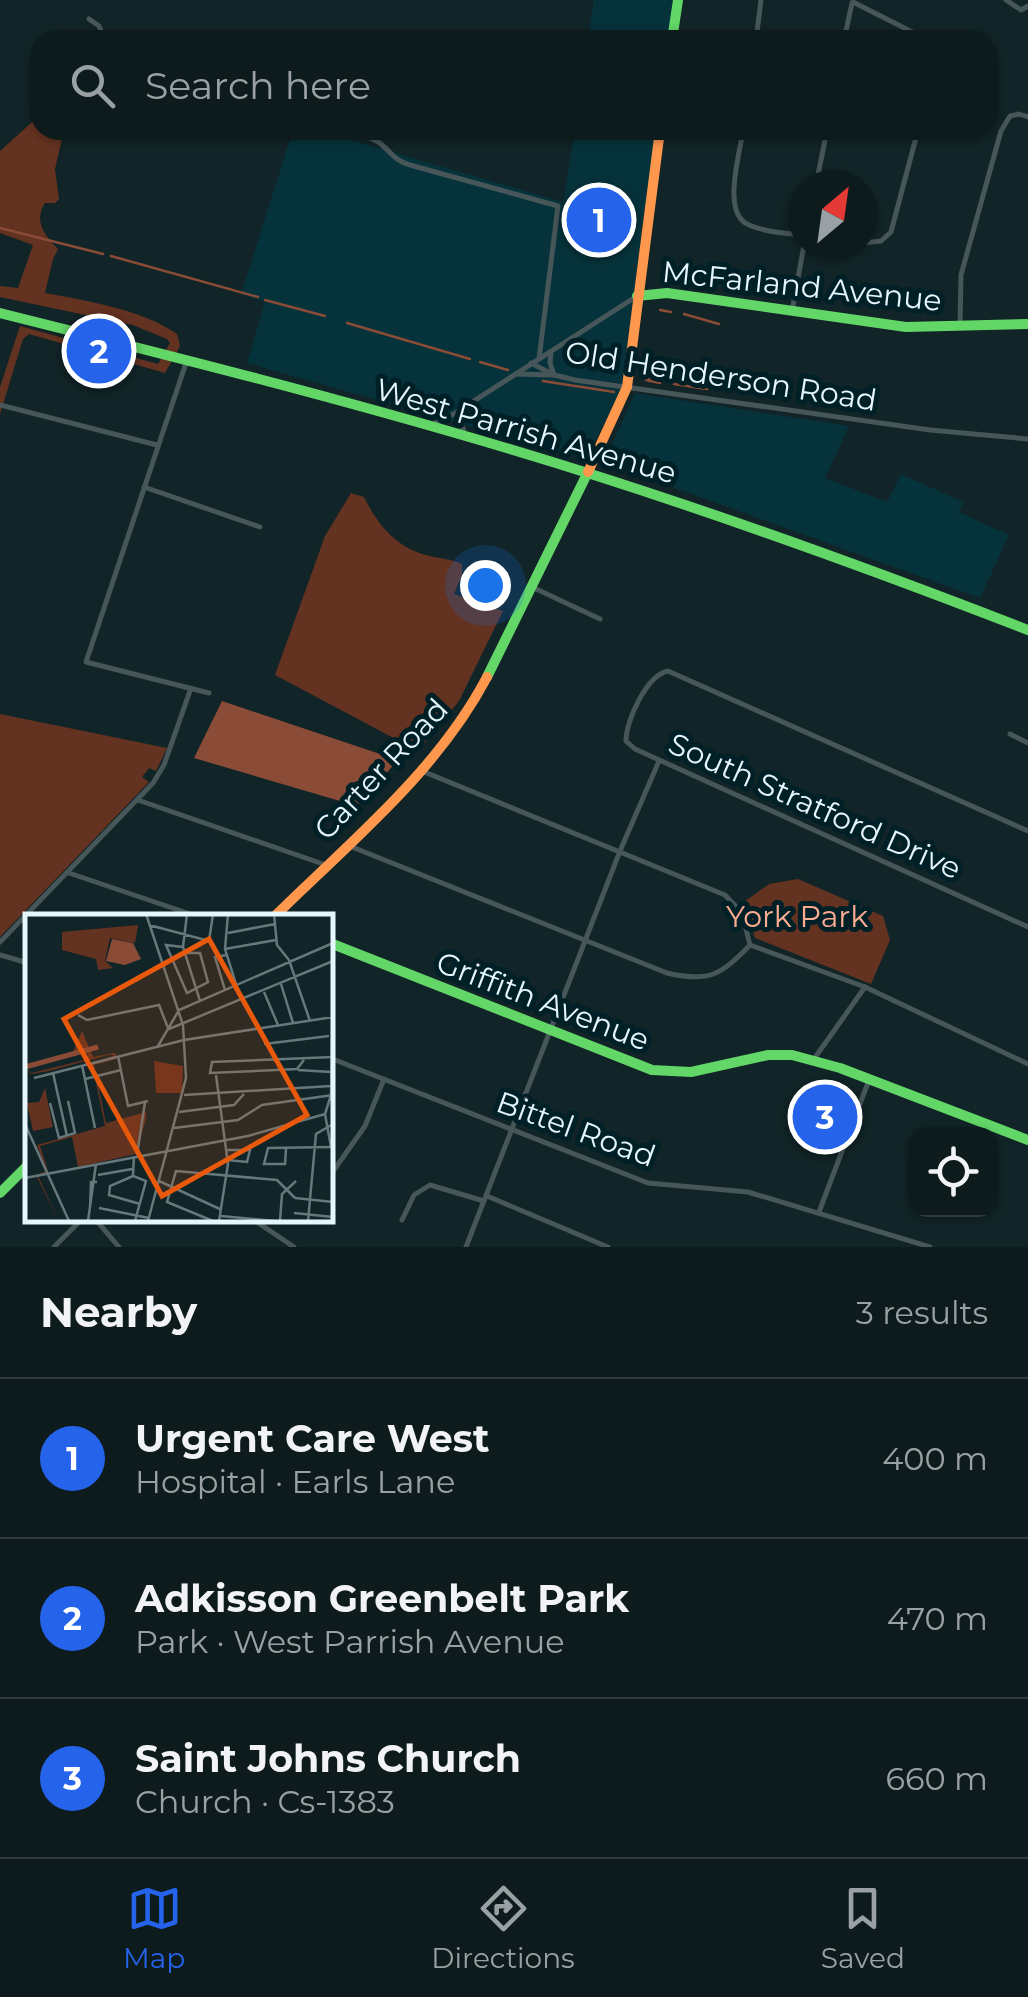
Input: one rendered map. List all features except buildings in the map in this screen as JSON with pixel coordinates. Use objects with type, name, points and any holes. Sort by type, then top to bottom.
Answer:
[{"type":"main road","points":[[674,30],[678,0]]},
{"type":"main road","name":"Carter Road","points":[[277,914],[422,771],[471,707],[532,586],[627,387],[659,140]]},
{"type":"main road","name":"McFarland Avenue","points":[[637,296],[667,293],[906,327],[1028,324]]},
{"type":"main road","name":"West Parrish Avenue","points":[[0,313],[187,360],[588,472],[782,537],[1028,630]]},
{"type":"main road","name":"Griffith Avenue","points":[[332,945],[638,1066],[665,1072],[704,1070],[780,1054],[814,1059],[1028,1140]]},
{"type":"main road","points":[[0,1193],[25,1169]]},
{"type":"street","points":[[757,30],[761,0]]},
{"type":"street","points":[[1006,0],[1020,10],[1028,6]]},
{"type":"street","points":[[846,30],[853,1],[909,30]]},
{"type":"street","points":[[89,19],[100,30]]},
{"type":"street","points":[[960,327],[959,283],[1001,131],[1010,116],[1028,117]]},
{"type":"street","points":[[372,140],[392,158],[410,166],[558,206],[539,359]]},
{"type":"street","points":[[742,140],[734,195],[736,215],[747,224],[788,232]]},
{"type":"street","points":[[819,170],[825,140]]},
{"type":"street","points":[[878,242],[891,232],[915,140]]},
{"type":"street","points":[[792,310],[801,260]]},
{"type":"street","name":"McFarland Avenue","points":[[531,364],[637,296]]},
{"type":"street","points":[[514,374],[554,375],[551,352]]},
{"type":"street","points":[[187,360],[86,662],[209,693]]},
{"type":"street","name":"Old Henderson Road","points":[[427,426],[469,405],[531,364],[554,375],[627,387],[926,430],[1028,439]]},
{"type":"street","points":[[0,405],[158,445]]},
{"type":"street","points":[[451,432],[469,405]]},
{"type":"street","points":[[466,436],[462,425],[469,405]]},
{"type":"street","points":[[144,487],[260,527]]},
{"type":"street","points":[[532,586],[600,619]]},
{"type":"street","name":"South Stratford Drive","points":[[1028,831],[674,673],[657,674],[627,729],[626,741],[634,750],[1028,927]]},
{"type":"street","points":[[27,914],[138,800],[164,765],[191,688]]},
{"type":"street","points":[[1010,734],[1028,742]]},
{"type":"street","points":[[466,1247],[548,1030],[658,760]]},
{"type":"street","points":[[422,771],[725,895],[742,913],[750,944]]},
{"type":"street","points":[[138,800],[326,865]]},
{"type":"street","points":[[347,844],[688,978],[717,974],[750,944]]},
{"type":"street","points":[[67,873],[190,914]]},
{"type":"street","points":[[0,942],[25,916]]},
{"type":"street","points":[[750,944],[865,986],[1028,1064]]},
{"type":"street","points":[[0,955],[25,962]]},
{"type":"street","points":[[814,1059],[865,986]]},
{"type":"street","name":"Bittel Road","points":[[332,1059],[648,1182],[748,1192],[930,1247]]},
{"type":"street","points":[[334,1170],[364,1126],[384,1079]]},
{"type":"street","points":[[818,1214],[869,1080]]},
{"type":"street","points":[[402,1220],[414,1195],[430,1185],[485,1198],[608,1247]]},
{"type":"street","points":[[54,1247],[79,1222]]},
{"type":"street","points":[[98,1222],[119,1247]]},
{"type":"street","points":[[257,1222],[294,1247]]},
{"type":"shaded area","points":[[594,0],[673,0],[669,30],[590,30]]},
{"type":"shaded area","points":[[290,140],[350,140],[563,202],[573,140],[655,140],[624,377],[588,455],[581,458],[247,363],[265,302],[241,294]]},
{"type":"shaded area","points":[[635,393],[849,426],[825,478],[887,502],[901,474],[963,502],[959,512],[1009,535],[980,598],[614,466],[608,458],[609,451]]},
{"type":"shaded area","points":[[222,701],[398,760],[357,806],[194,758]]},
{"type":"green space","points":[[30,124],[30,140],[62,140],[55,169],[59,199],[45,203],[40,216],[45,233],[58,249],[45,293],[113,307],[147,318],[177,334],[180,346],[165,373],[29,334],[23,339],[0,414],[0,387],[20,326],[158,364],[170,343],[133,325],[0,297],[0,286],[18,288],[33,245],[0,233],[0,151]]},
{"type":"green space","points":[[351,493],[364,497],[383,527],[408,548],[462,564],[454,594],[503,611],[459,701],[418,751],[275,675],[325,536]]},
{"type":"green space","points":[[0,714],[167,748],[156,771],[149,768],[142,777],[149,782],[0,937]]},
{"type":"green space","name":"York Park","points":[[798,879],[883,916],[890,940],[871,984],[755,938],[744,902],[769,884]]},
{"type":"waterway","points":[[0,228],[103,254]]},
{"type":"waterway","points":[[111,256],[258,297]]},
{"type":"waterway","points":[[265,300],[325,316]]},
{"type":"waterway","points":[[660,310],[671,312]]},
{"type":"waterway","points":[[684,314],[719,324]]},
{"type":"waterway","points":[[347,323],[470,359]]},
{"type":"waterway","points":[[649,381],[652,361]]},
{"type":"waterway","points":[[480,362],[508,370]]},
{"type":"waterway","points":[[646,380],[660,383]]},
{"type":"waterway","points":[[543,381],[614,392]]},
{"type":"waterway","points":[[674,384],[707,389]]},
{"type":"traffic: fast","points":[[674,30],[678,0]]},
{"type":"traffic: fast","points":[[637,296],[667,293],[906,327],[1028,324]]},
{"type":"traffic: fast","points":[[0,313],[321,396],[578,470],[772,535],[1028,630]]},
{"type":"traffic: fast","points":[[487,677],[588,472]]},
{"type":"traffic: fast","points":[[332,944],[652,1070],[691,1072],[768,1055],[792,1055],[840,1068],[1028,1140]]},
{"type":"traffic: fast","points":[[0,1193],[25,1168]]},
{"type":"traffic: slow","points":[[588,472],[627,387],[659,140]]},
{"type":"traffic: slow","points":[[277,914],[418,775],[467,712],[487,677]]},
{"type":"place","name":"Urgent Care West","points":[[599,220]]},
{"type":"place","name":"Adkisson Greenbelt Park","points":[[99,351]]},
{"type":"place","name":"Saint Johns Church","points":[[825,1117]]}]
